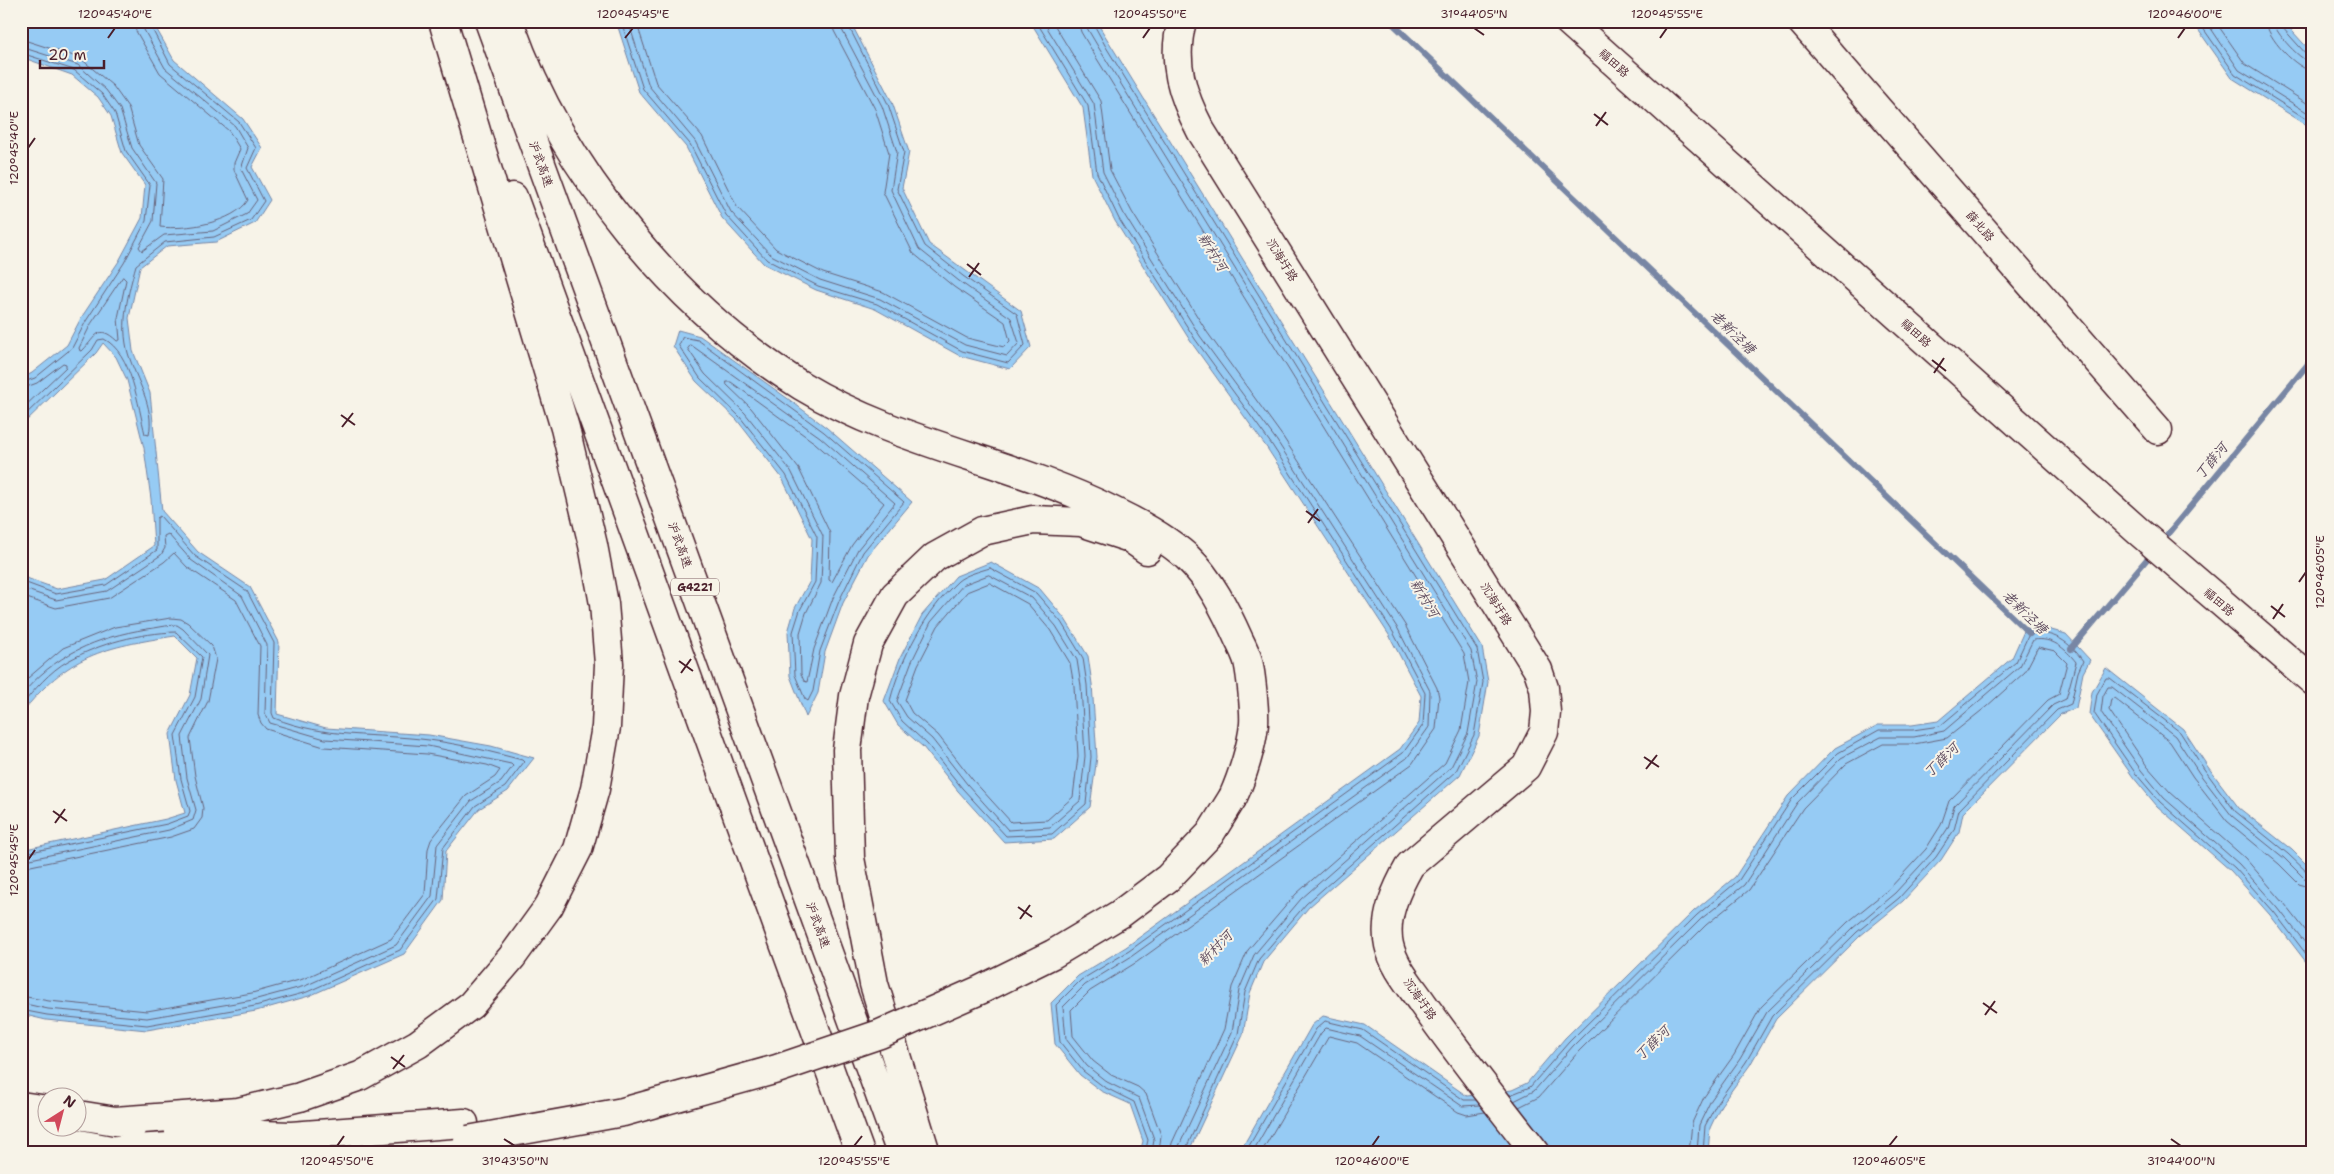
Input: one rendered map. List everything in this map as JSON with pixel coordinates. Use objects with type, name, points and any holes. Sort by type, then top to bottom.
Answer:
[{"type":"main road","points":[[115,1121],[238,1112],[300,1097],[360,1076],[418,1044],[470,1005],[512,957],[549,906],[578,849],[596,789],[606,727],[609,664],[604,604],[580,486],[565,428],[443,21]]},
{"type":"main road","name":"G4221","points":[[450,21],[860,1153]]},
{"type":"main road","name":"沪武高速","points":[[490,21],[901,1153]]},
{"type":"main road","points":[[21,1133],[122,1152],[169,1147],[294,1151],[466,1132],[617,1097],[772,1054],[873,1018],[964,979],[1043,939],[1112,900],[1159,866],[1226,793],[1240,782],[1254,724],[1248,660],[1223,603],[1187,557],[1137,523],[1091,500],[868,418],[802,386],[740,342],[685,293],[639,243],[590,179],[550,114],[518,48],[508,21]]},
{"type":"main road","name":"沉海圩路","points":[[1182,21],[1178,36],[1177,61],[1180,82],[1200,131],[1538,670],[1544,688],[1546,712],[1544,732],[1526,767],[1410,865],[1400,883],[1392,905],[1388,925],[1389,943],[1394,962],[1455,1050],[1536,1153]]},
{"type":"main road","name":"福田路","points":[[1568,21],[2138,531],[2313,681]]},
{"type":"main road","name":"薛北路","points":[[1801,21],[2158,430]]},
{"type":"main road","points":[[926,1153],[874,984],[850,858],[847,750],[854,696],[868,644],[895,595],[935,557],[982,531],[1033,520],[1081,522],[1130,538],[1175,570],[1210,614],[1230,669],[1234,724],[1226,793]]},
{"type":"main road","points":[[21,1106],[38,1109]]},
{"type":"main road","points":[[88,1117],[172,1131],[291,1136],[466,1132]]},
{"type":"water","points":[[21,21],[152,21],[174,60],[243,119],[262,148],[252,167],[270,200],[255,223],[216,242],[167,246],[140,267],[129,318],[133,351],[150,393],[162,511],[198,552],[250,587],[279,642],[277,714],[326,728],[429,735],[491,746],[534,758],[508,791],[479,809],[446,851],[443,900],[404,954],[309,996],[256,1011],[147,1030],[46,1020],[21,1014],[21,850],[166,819],[185,813],[176,780],[170,734],[190,695],[197,658],[175,636],[107,650],[71,666],[54,678],[21,714],[21,576],[57,589],[105,580],[154,546],[151,499],[144,448],[127,380],[116,357],[103,343],[96,353],[21,426],[21,379],[32,373],[67,345],[81,318],[119,261],[142,218],[145,185],[122,153],[111,116],[98,97],[72,75],[21,57]]},
{"type":"water","points":[[616,21],[850,21],[892,102],[909,152],[902,188],[929,244],[1021,311],[1031,347],[1010,369],[960,356],[875,309],[816,290],[764,264],[722,218],[686,147],[639,92]]},
{"type":"water","name":"新村河","points":[[1030,21],[1096,21],[1482,647],[1488,682],[1479,736],[1460,775],[1309,907],[1263,962],[1250,993],[1243,1035],[1188,1153],[1140,1153],[1143,1141],[1130,1104],[1101,1091],[1080,1075],[1055,1044],[1051,1003],[1078,976],[1126,947],[1400,749],[1419,723],[1421,696],[1389,635],[1267,448],[1191,342],[1115,221],[1092,175],[1083,108]]},
{"type":"water","points":[[2192,21],[2283,21],[2313,54],[2313,129],[2232,78]]},
{"type":"water","points":[[678,330],[700,336],[787,398],[827,428],[912,502],[868,555],[843,603],[825,652],[818,693],[806,717],[790,676],[788,632],[795,608],[810,581],[812,539],[782,478],[737,420],[696,381],[673,346]]},
{"type":"water","points":[[991,562],[1040,589],[1065,619],[1088,656],[1097,757],[1090,807],[1054,839],[1004,842],[958,791],[923,747],[898,725],[884,701],[900,658],[922,615],[956,576]]},
{"type":"water","points":[[2044,628],[2066,634],[2090,660],[2083,673],[2076,708],[2061,714],[1963,813],[1959,832],[1941,860],[1903,901],[1860,936],[1776,1019],[1750,1065],[1721,1105],[1710,1128],[1708,1153],[1239,1153],[1312,1025],[1323,1016],[1365,1025],[1467,1096],[1512,1090],[1527,1083],[1565,1038],[1694,911],[1735,877],[1788,796],[1835,748],[1878,725],[1912,725],[1938,721],[2012,658],[2025,629]]},
{"type":"water","points":[[2106,668],[2183,729],[2208,767],[2239,808],[2292,850],[2313,871],[2313,971],[2270,915],[2231,871],[2157,806],[2133,777],[2089,714],[2092,692]]},
{"type":"waterway","name":"老新泾塘","points":[[1390,21],[2030,634]]},
{"type":"waterway","name":"丁薛河","points":[[2161,542],[2313,358]]},
{"type":"waterway","name":"丁薛河","points":[[2071,649],[2153,552]]}]
